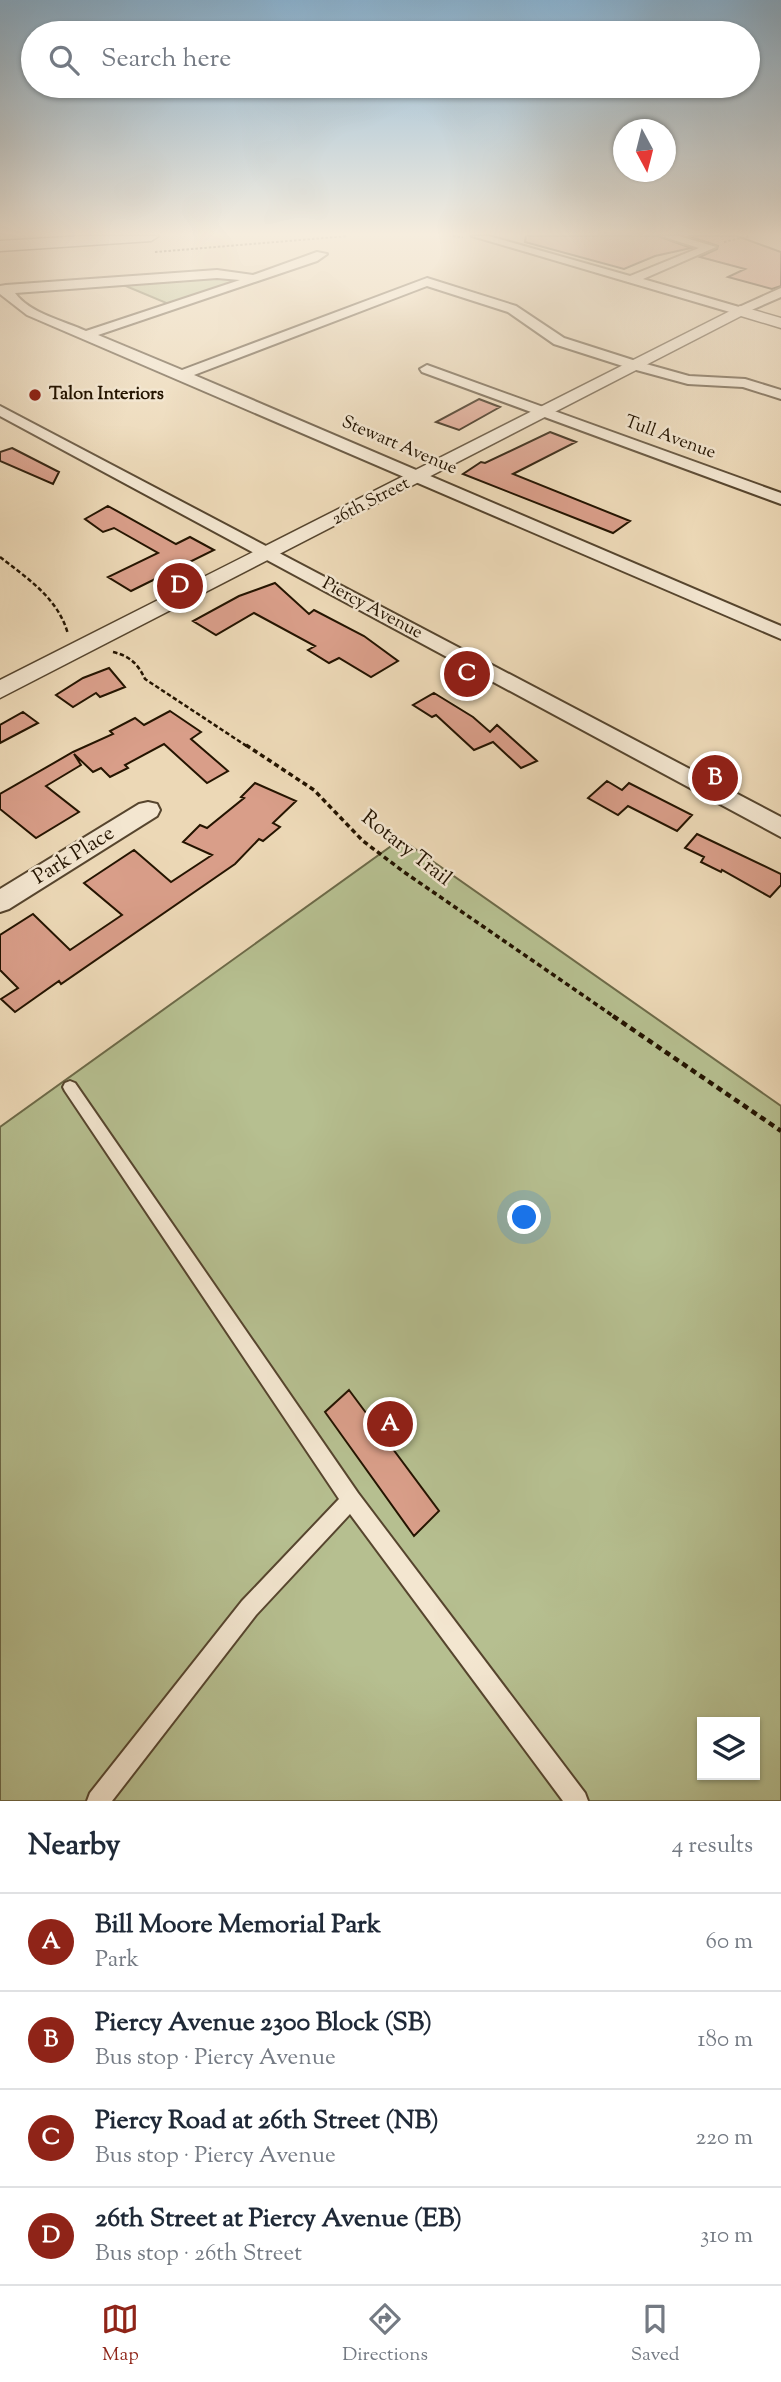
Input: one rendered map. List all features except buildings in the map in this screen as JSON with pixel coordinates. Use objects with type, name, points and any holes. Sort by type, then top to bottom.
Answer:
[{"type":"street","name":"Stewart Avenue","points":[[52,320],[421,476],[781,633]]},
{"type":"street","points":[[89,334],[131,320]]},
{"type":"street","points":[[182,375],[327,320]]},
{"type":"street","points":[[528,320],[559,341],[634,365],[688,380],[744,383],[781,395]]},
{"type":"street","name":"26th Street","points":[[0,690],[722,320]]},
{"type":"street","name":"Tull Avenue","points":[[427,369],[781,499]]},
{"type":"street","name":"Piercy Avenue","points":[[0,410],[781,828]]},
{"type":"street","name":"Park Place","points":[[0,902],[148,810]]},
{"type":"lane","points":[[71,1087],[351,1500],[577,1801]]},
{"type":"lane","points":[[98,1801],[249,1608],[351,1500]]},
{"type":"path","points":[[0,557],[39,589],[62,614],[72,640],[85,647]]},
{"type":"path","name":"Rotary Trail","points":[[85,647],[130,657],[140,666],[145,679],[314,790],[363,841],[404,872],[781,1131]]},
{"type":"green space","points":[[401,839],[781,1106],[781,1801],[0,1801],[0,1127]]},
{"type":"place","name":"Talon Interiors","points":[[35,395]]},
{"type":"place","name":"26th Street at Piercy Avenue (EB)","points":[[180,586]]},
{"type":"place","name":"Piercy Road at 26th Street (NB)","points":[[467,674]]},
{"type":"place","name":"Piercy Avenue 2300 Block (SB)","points":[[715,778]]},
{"type":"place","name":"Bill Moore Memorial Park","points":[[390,1424]]}]
